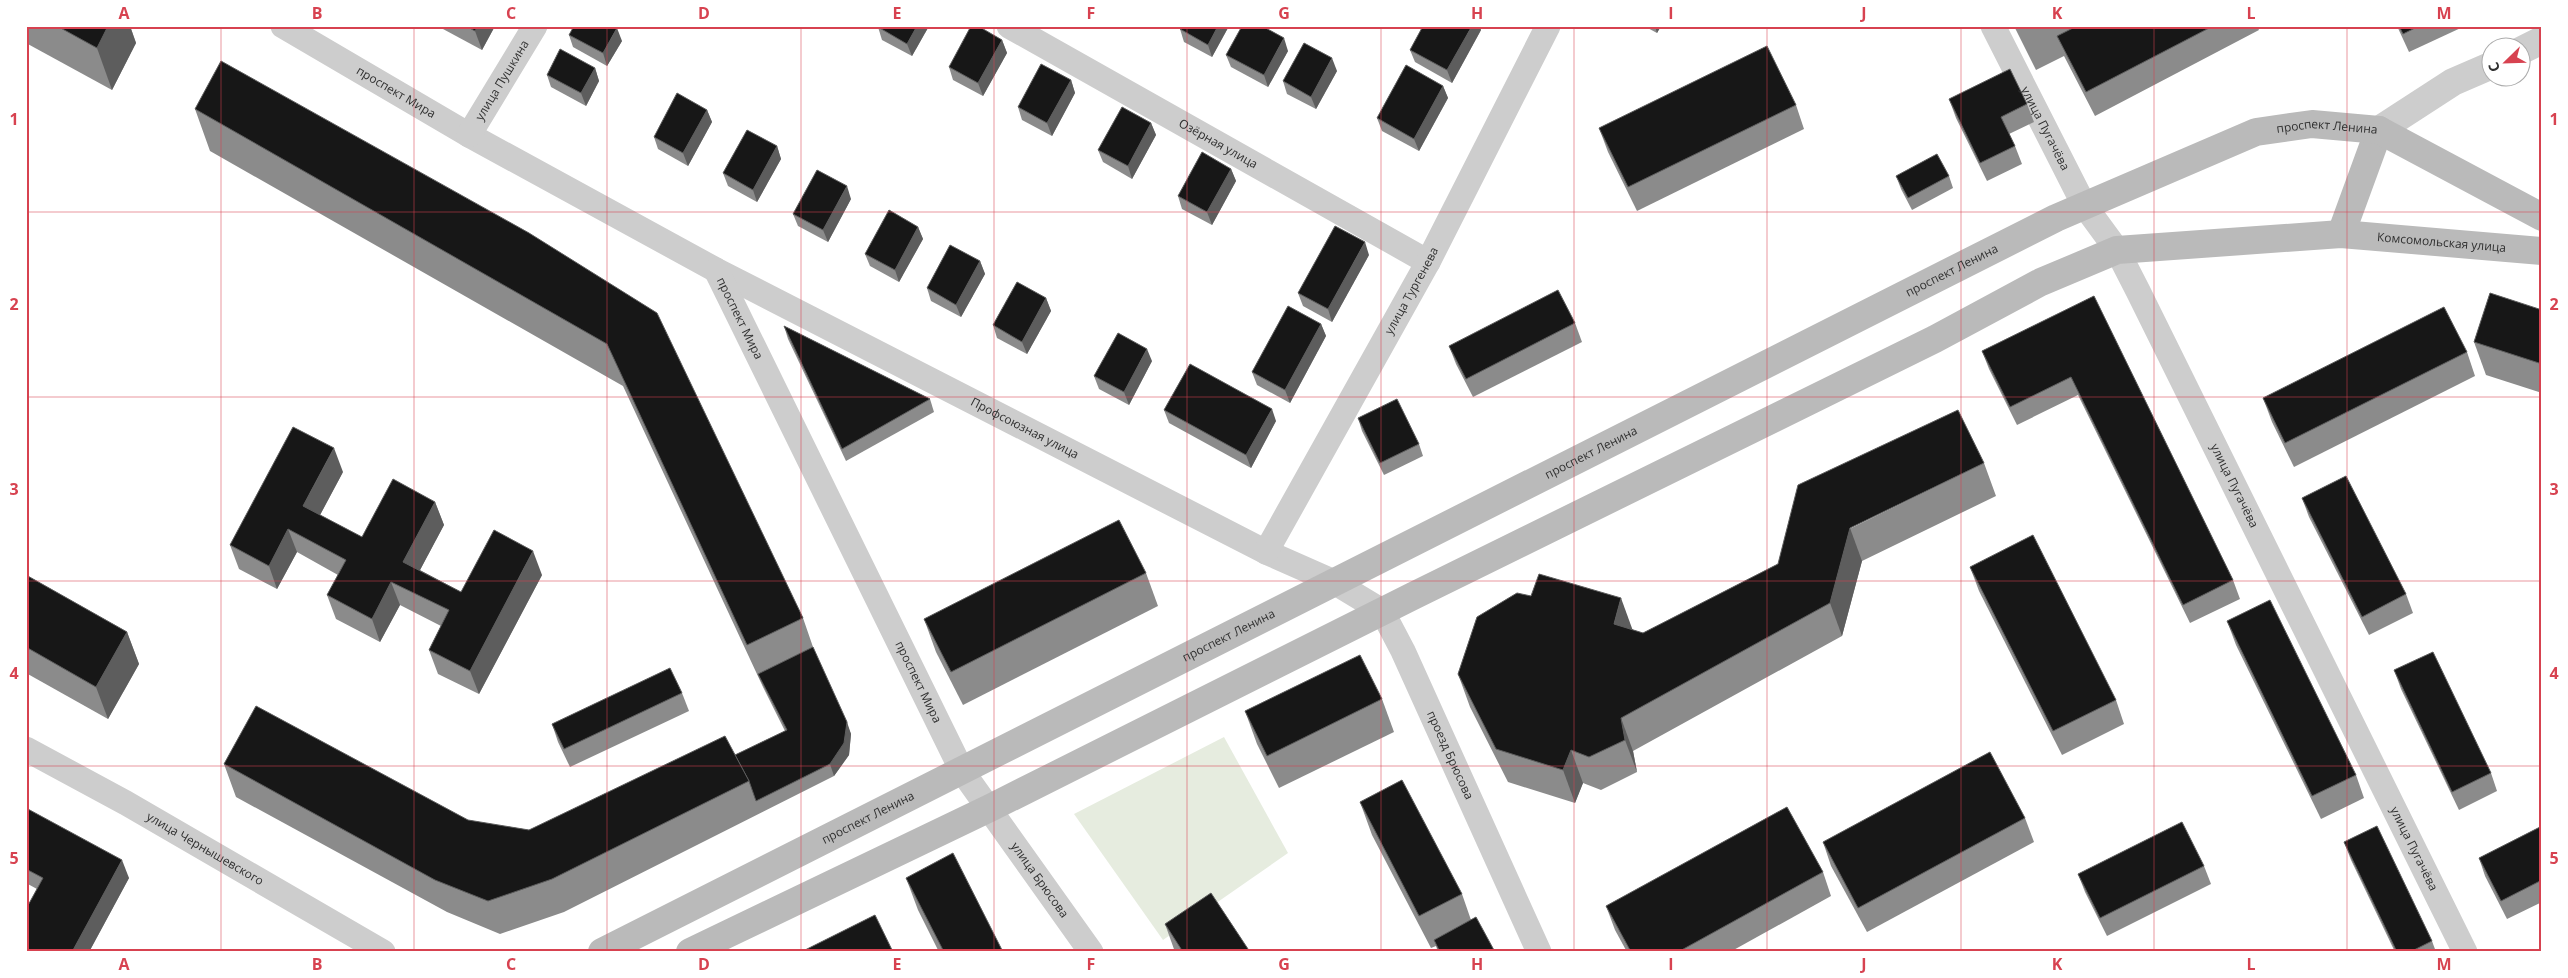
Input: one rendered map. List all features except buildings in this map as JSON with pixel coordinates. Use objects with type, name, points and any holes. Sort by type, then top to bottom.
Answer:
[{"type":"main road","name":"проспект Ленина","points":[[602,952],[1809,341],[2084,205],[2256,132],[2312,124],[2379,130],[2341,234]]},
{"type":"main road","points":[[2379,130],[2542,216]]},
{"type":"main road","points":[[690,952],[990,808],[1382,611],[1936,339],[2041,282],[2117,250],[2341,234]]},
{"type":"main road","name":"Комсомольская улица","points":[[2341,234],[2542,251]]},
{"type":"street","name":"проспект Мира","points":[[283,26],[469,135],[716,270],[962,771],[990,808]]},
{"type":"street","name":"улица Пушкина","points":[[469,135],[535,26]]},
{"type":"street","name":"Озёрная улица","points":[[1009,26],[1428,262]]},
{"type":"street","name":"улица Тургенева","points":[[1266,552],[1428,262],[1548,26]]},
{"type":"street","name":"улица Пугачёва","points":[[1993,26],[2084,205],[2117,250],[2465,952]]},
{"type":"street","points":[[2530,46],[2542,40]]},
{"type":"street","points":[[2379,130],[2453,82],[2480,70]]},
{"type":"street","name":"Профсоюзная улица","points":[[716,270],[1266,552],[1334,582]]},
{"type":"street","points":[[1334,582],[1382,611]]},
{"type":"street","name":"проезд Брюсова","points":[[1382,611],[1403,651],[1539,952]]},
{"type":"street","name":"улица Чернышевского","points":[[26,749],[126,803],[383,952]]},
{"type":"street","name":"улица Брюсова","points":[[990,808],[1091,952]]},
{"type":"shaded area","points":[[1224,737],[1288,853],[1163,940],[1074,814]]}]
